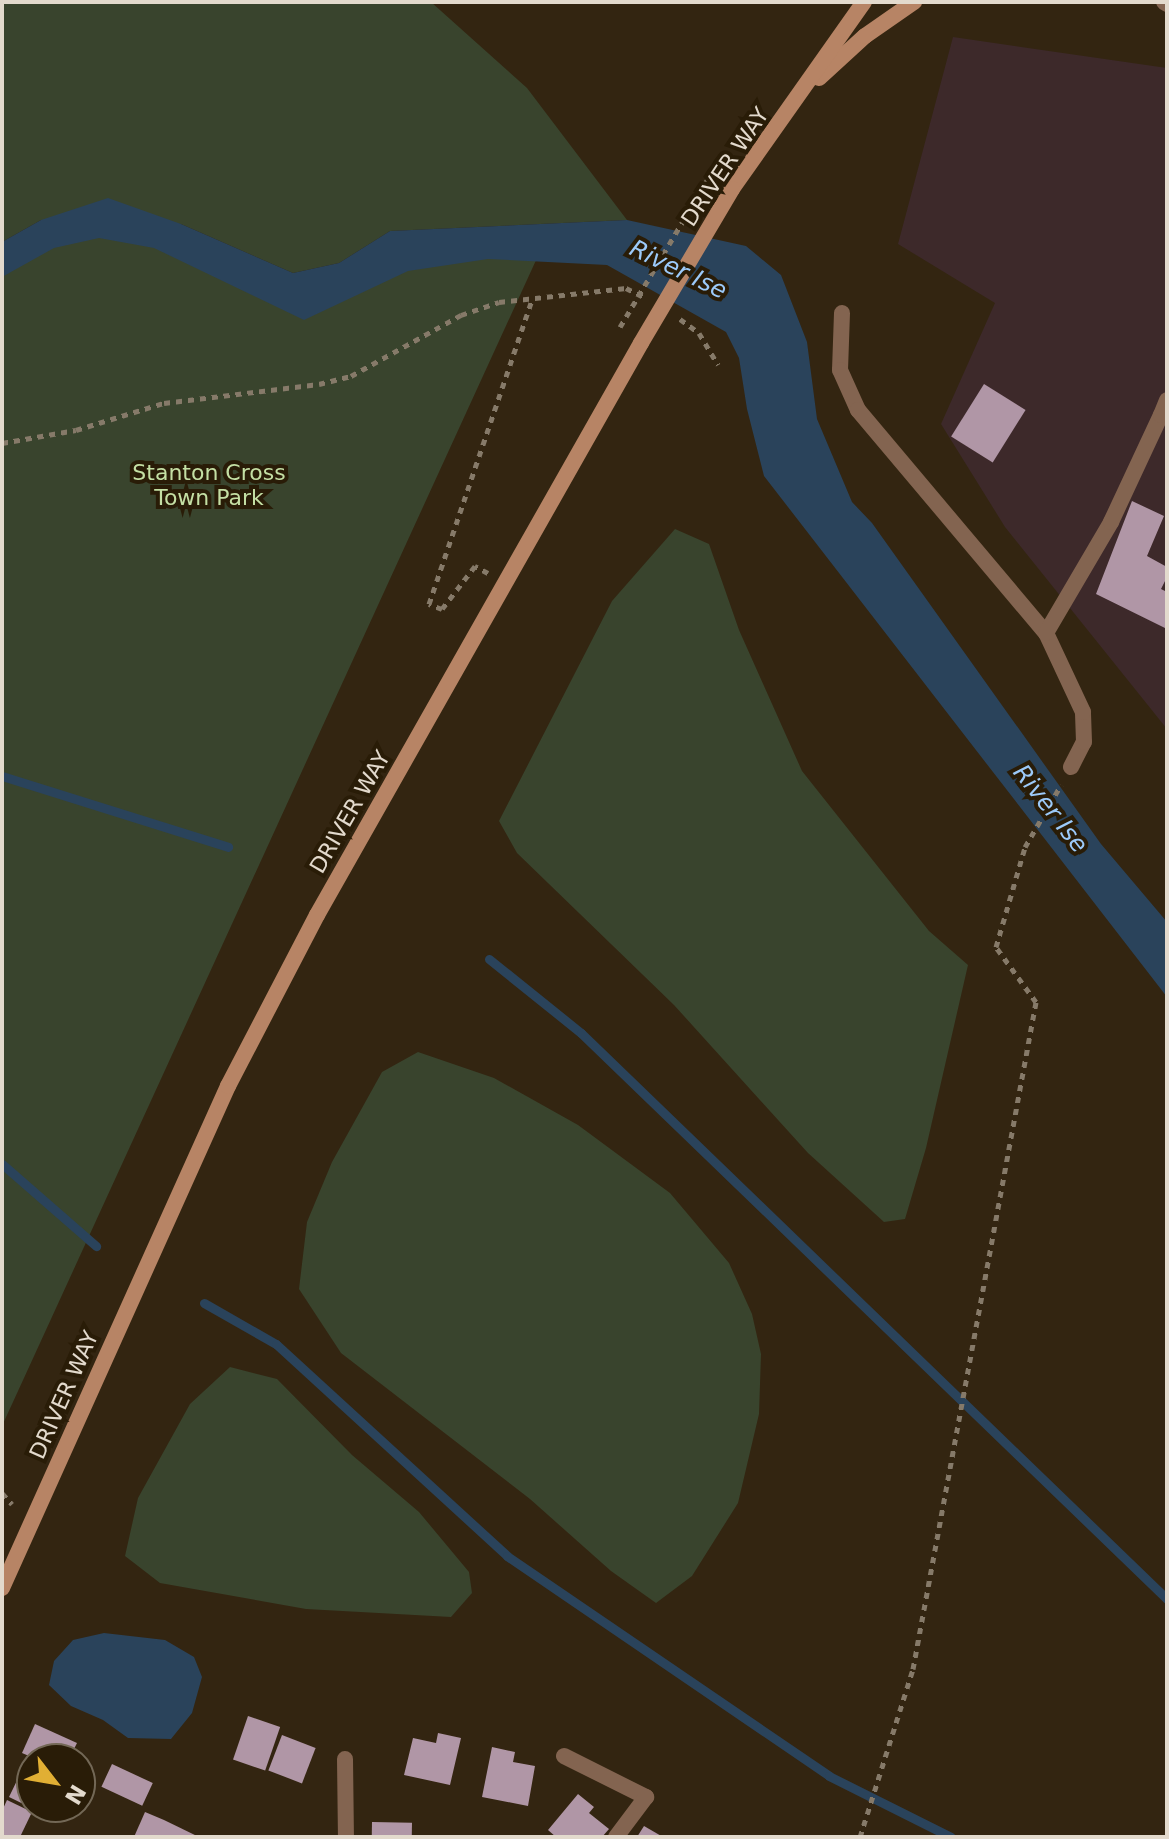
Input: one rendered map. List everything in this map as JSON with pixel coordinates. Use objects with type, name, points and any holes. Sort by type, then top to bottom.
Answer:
[{"type":"main road","name":"DRIVER WAY","points":[[2,1588],[228,1086],[317,915],[641,343],[732,189],[803,93],[864,2]]},
{"type":"main road","name":"DRIVER WAY","points":[[803,93],[865,36],[914,2]]},
{"type":"street","points":[[842,313],[840,370],[858,410],[1046,633],[1083,712],[1084,742],[1071,767]]},
{"type":"street","points":[[1046,633],[1111,522],[1164,408]]},
{"type":"street","points":[[564,1756],[646,1797],[616,1837]]},
{"type":"street","points":[[345,1759],[346,1837]]},
{"type":"path","points":[[620,327],[709,177]]},
{"type":"path","points":[[2,443],[76,430],[164,403],[319,384],[351,376],[461,315],[499,302],[532,299],[429,604],[442,609],[475,566],[489,573]]},
{"type":"path","points":[[860,1837],[877,1774],[913,1669],[1036,1002],[996,947],[1025,847],[1071,767]]},
{"type":"path","points":[[2,1493],[12,1504]]},
{"type":"shaded area","points":[[953,37],[1167,68],[1167,729],[1005,527],[941,424],[995,303],[898,244]]},
{"type":"green space","points":[[2,2],[431,2],[527,88],[627,220],[390,231],[339,263],[293,273],[181,224],[41,220],[2,242]]},
{"type":"green space","name":"Stanton Cross Town Park","points":[[111,218],[299,297],[419,250],[543,245],[2,1426],[2,260]]},
{"type":"green space","points":[[675,529],[709,544],[739,630],[802,771],[929,931],[968,965],[926,1148],[905,1219],[884,1222],[808,1153],[674,1005],[517,853],[499,821],[612,601]]},
{"type":"green space","points":[[418,1052],[494,1078],[578,1125],[670,1193],[729,1263],[752,1314],[761,1354],[759,1414],[738,1503],[692,1576],[656,1603],[611,1571],[530,1499],[341,1353],[299,1289],[307,1222],[332,1162],[382,1072]]},
{"type":"green space","points":[[230,1367],[277,1379],[352,1455],[419,1512],[469,1572],[472,1593],[451,1617],[306,1609],[160,1583],[125,1556],[138,1498],[190,1404]]},
{"type":"water","name":"River Ise","points":[[108,198],[181,224],[293,273],[339,263],[390,231],[627,220],[746,246],[781,275],[807,342],[817,419],[852,502],[872,523],[1101,844],[1167,922],[1167,997],[764,476],[747,409],[739,358],[726,332],[607,265],[488,259],[408,271],[304,320],[154,248],[99,238],[54,248],[2,277],[2,242],[41,220]]},
{"type":"water","points":[[104,1633],[165,1640],[194,1657],[202,1677],[192,1713],[171,1739],[128,1738],[103,1720],[71,1706],[49,1685],[54,1661],[73,1640]]},
{"type":"building","points":[[984,384],[1026,410],[993,463],[951,437]]},
{"type":"building","points":[[1132,501],[1164,516],[1147,556],[1167,567],[1167,577],[1161,589],[1167,592],[1167,629],[1096,594]]},
{"type":"building","points":[[248,1716],[280,1727],[265,1771],[233,1759]]},
{"type":"building","points":[[35,1724],[77,1743],[26,1743]]},
{"type":"building","points":[[438,1733],[461,1738],[450,1785],[404,1775],[413,1738],[436,1743]]},
{"type":"building","points":[[282,1735],[316,1748],[302,1783],[268,1770]]},
{"type":"building","points":[[492,1747],[515,1752],[513,1762],[535,1766],[528,1806],[482,1797]]},
{"type":"building","points":[[112,1764],[153,1783],[142,1806],[101,1787]]},
{"type":"building","points":[[16,1783],[16,1800],[9,1797]]},
{"type":"building","points":[[578,1794],[594,1807],[589,1813],[609,1829],[602,1837],[556,1837],[548,1830]]},
{"type":"building","points":[[7,1800],[16,1804],[16,1823],[27,1823],[20,1837],[2,1837],[2,1811]]},
{"type":"building","points":[[145,1812],[164,1820],[199,1837],[134,1837]]},
{"type":"building","points":[[372,1822],[412,1823],[412,1837],[372,1837]]},
{"type":"building","points":[[644,1826],[663,1837],[637,1837]]},
{"type":"waterway","points":[[2,776],[228,847]]},
{"type":"waterway","points":[[489,959],[581,1033],[1167,1599]]},
{"type":"waterway","points":[[2,1164],[96,1246]]},
{"type":"waterway","points":[[204,1303],[276,1344],[507,1556],[829,1776],[951,1837]]}]
